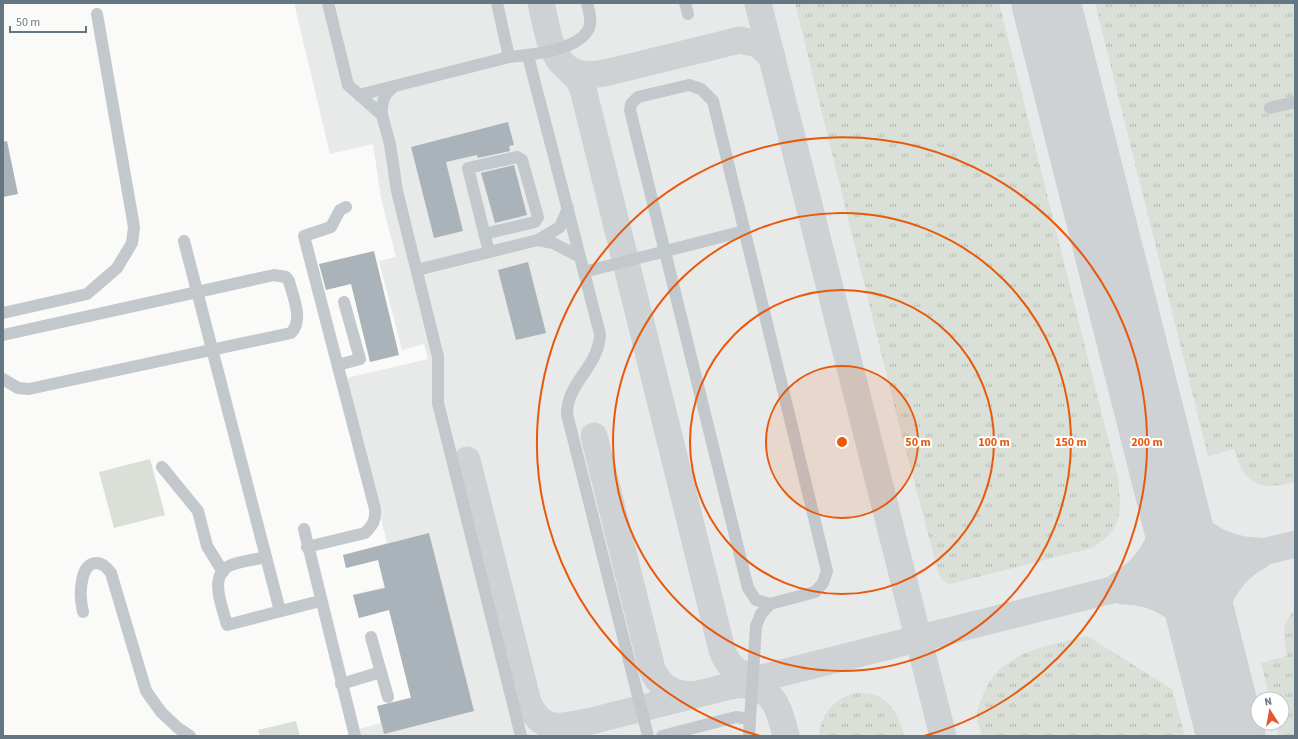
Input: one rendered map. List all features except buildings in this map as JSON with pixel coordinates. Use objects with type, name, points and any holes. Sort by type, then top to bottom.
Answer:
[{"type":"lane","points":[[328,3],[348,85],[382,115]]},
{"type":"lane","points":[[497,3],[510,57]]},
{"type":"lane","points":[[359,95],[510,57],[528,56],[569,45],[581,39],[589,29],[590,22],[587,3]]},
{"type":"lane","points":[[3,313],[87,294],[116,268],[132,243],[134,227],[97,14]]},
{"type":"lane","points":[[528,56],[600,334],[600,344],[592,363],[569,396],[567,414],[648,736]]},
{"type":"lane","points":[[396,85],[389,90],[384,97],[381,106],[382,115],[390,144],[397,190],[438,356],[438,403],[521,736]]},
{"type":"lane","points":[[748,588],[756,600],[770,604],[815,592],[823,583],[827,571],[713,101],[701,89],[689,85],[638,97],[631,104],[630,110],[748,588],[756,626],[749,736]]},
{"type":"lane","points":[[1270,108],[1295,102]]},
{"type":"lane","points":[[484,234],[535,222],[538,217],[522,160],[517,157],[468,168],[488,252]]},
{"type":"lane","points":[[308,547],[365,533],[372,527],[376,519],[375,509],[304,236],[330,227],[340,210],[346,207]]},
{"type":"lane","points":[[417,270],[538,240],[560,227],[568,208]]},
{"type":"lane","points":[[584,272],[744,231]]},
{"type":"lane","points":[[538,240],[553,243],[580,258]]},
{"type":"lane","points":[[184,241],[280,611]]},
{"type":"lane","points":[[3,335],[274,275],[286,277],[289,281],[298,321],[296,328],[291,334],[29,389],[18,388],[3,378]]},
{"type":"lane","points":[[338,365],[360,359],[344,302]]},
{"type":"lane","points":[[162,467],[198,511],[207,546],[222,572]]},
{"type":"lane","points":[[304,530],[354,736]]},
{"type":"lane","points":[[266,557],[228,567],[222,572],[217,587],[227,625],[320,601]]},
{"type":"lane","points":[[83,612],[82,581],[86,570],[93,563],[97,562],[106,566],[111,573],[146,691],[161,712],[190,736]]},
{"type":"lane","points":[[756,626],[761,614],[770,604]]},
{"type":"lane","points":[[371,637],[388,697]]},
{"type":"lane","points":[[341,684],[381,672]]},
{"type":"lane","points":[[662,736],[736,717],[749,719]]},
{"type":"shaded area","points":[[294,3],[1295,3],[1295,736],[361,736],[359,729],[381,723],[377,706],[411,697],[389,610],[359,618],[353,595],[384,587],[378,560],[346,568],[343,555],[387,543],[347,378],[428,359],[424,344],[402,350],[379,261],[396,257],[381,198],[373,144],[330,154]]},
{"type":"green space","points":[[795,3],[999,3],[1118,478],[1120,510],[1118,518],[1110,534],[1092,548],[950,584],[945,582],[939,575],[895,409]]},
{"type":"green space","points":[[1095,3],[1295,3],[1295,482],[1272,486],[1255,483],[1243,471],[1234,449],[1208,456]]},
{"type":"green space","points":[[150,459],[165,515],[114,528],[99,472]]},
{"type":"green space","points":[[1295,610],[1295,736],[1279,736],[1278,731],[1290,731],[1290,691],[1268,691],[1261,663],[1287,656],[1284,632],[1290,615]]},
{"type":"green space","points":[[1087,636],[1172,689],[1185,736],[982,736],[977,718],[978,710],[990,680],[1001,669],[1013,660],[1041,647]]},
{"type":"green space","points":[[854,693],[874,695],[882,698],[888,703],[898,717],[904,736],[819,736],[822,721],[829,709],[840,700]]},
{"type":"green space","points":[[296,721],[300,736],[260,736],[258,730]]},
{"type":"taxiway","points":[[541,3],[551,45],[564,66],[574,72],[588,74],[605,73],[740,40],[758,44],[772,57]]},
{"type":"taxiway","points":[[758,3],[943,736]]},
{"type":"taxiway","points":[[566,67],[579,80],[583,89],[722,650],[728,662],[737,671],[754,678],[761,678]]},
{"type":"taxiway","points":[[594,436],[652,669],[659,681],[668,689],[686,695],[693,695]]},
{"type":"taxiway","points":[[467,460],[528,702],[540,720],[554,726],[571,725],[591,721],[1295,544]]},
{"type":"taxiway","points":[[1169,491],[1184,515],[1205,534],[1230,546],[1243,550],[1258,551]]},
{"type":"taxiway","points":[[1119,585],[1142,568],[1157,545],[1166,519],[1169,491]]},
{"type":"taxiway","points":[[1209,651],[1212,623],[1221,596],[1236,573],[1259,556]]},
{"type":"taxiway","points":[[1123,591],[1150,595],[1163,600],[1175,608],[1186,616],[1195,627],[1203,638],[1209,651]]},
{"type":"taxiway","points":[[735,685],[748,685],[766,692],[777,706],[786,736]]},
{"type":"runway","points":[[1046,3],[1231,736]]}]
